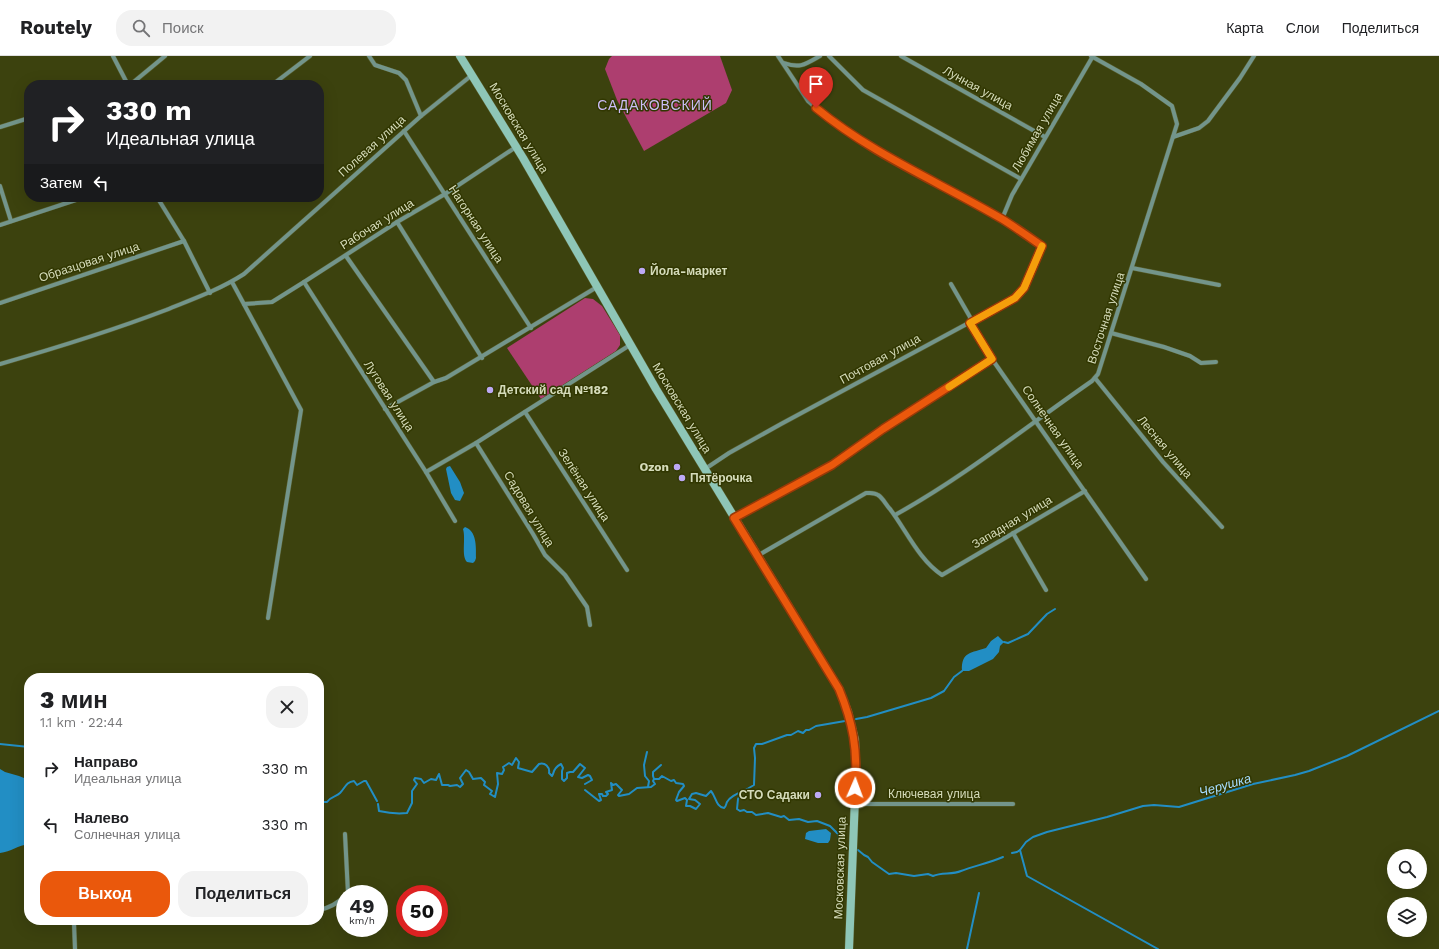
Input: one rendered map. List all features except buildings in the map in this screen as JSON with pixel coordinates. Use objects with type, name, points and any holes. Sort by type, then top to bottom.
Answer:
[{"type":"main road","name":"Московская улица","points":[[460,56],[516,147],[630,345],[839,689],[848,712],[855,740],[856,772],[849,949]]},
{"type":"street","points":[[113,56],[126,80]]},
{"type":"street","points":[[135,80],[165,56]]},
{"type":"street","points":[[279,80],[310,56]]},
{"type":"street","points":[[369,56],[375,65],[399,73],[406,80],[420,116]]},
{"type":"street","points":[[778,56],[808,101],[829,119],[872,148],[1002,219]]},
{"type":"street","points":[[782,62],[794,66],[804,65],[820,56]]},
{"type":"street","points":[[829,56],[862,90],[1021,180]]},
{"type":"street","name":"Лунная улица","points":[[901,56],[1045,137]]},
{"type":"street","name":"Любимая улица","points":[[1002,219],[1012,195],[1092,56]]},
{"type":"street","name":"Восточная улица","points":[[895,515],[923,500],[1036,421],[1095,378],[1098,374],[1177,124],[1172,106],[1141,84],[1092,56]]},
{"type":"street","points":[[1173,137],[1199,128],[1208,121],[1240,78],[1254,56]]},
{"type":"street","name":"Полевая улица","points":[[0,364],[50,350],[146,317],[210,293],[232,282],[244,274],[420,116],[472,75]]},
{"type":"street","points":[[0,128],[24,120]]},
{"type":"street","name":"Нагорная улица","points":[[404,131],[531,328]]},
{"type":"street","name":"Рабочая улица","points":[[244,304],[272,302],[397,222],[445,194],[516,147]]},
{"type":"street","points":[[0,186],[12,221]]},
{"type":"street","points":[[0,225],[70,202]]},
{"type":"street","points":[[160,202],[184,241],[210,293]]},
{"type":"street","name":"Почтовая улица","points":[[705,470],[729,453],[781,424],[936,339],[970,323],[1015,298],[1024,288],[1042,246],[1002,219]]},
{"type":"street","points":[[397,222],[482,358]]},
{"type":"street","name":"Образцовая улица","points":[[0,303],[184,241]]},
{"type":"street","points":[[346,256],[434,382]]},
{"type":"street","points":[[1132,268],[1219,286]]},
{"type":"street","points":[[232,282],[301,410],[268,618]]},
{"type":"street","name":"Луговая улица","points":[[304,282],[426,472],[455,521]]},
{"type":"street","name":"Солнечная улица","points":[[951,284],[970,317],[970,323],[992,359],[1146,579]]},
{"type":"street","points":[[385,409],[482,358],[597,287]]},
{"type":"street","points":[[1111,333],[1164,347],[1190,356],[1201,363],[1216,362]]},
{"type":"street","points":[[426,472],[476,443],[630,345]]},
{"type":"street","points":[[734,518],[832,465],[883,429],[992,359]]},
{"type":"street","name":"Лесная улица","points":[[1095,378],[1163,462],[1222,527]]},
{"type":"street","name":"Зелёная улица","points":[[525,412],[627,570]]},
{"type":"street","name":"Садовая улица","points":[[476,443],[545,555],[565,575],[583,600],[587,607],[590,625]]},
{"type":"street","name":"Западная улица","points":[[895,515],[917,549],[936,571],[942,574],[1085,491]]},
{"type":"street","points":[[757,556],[866,493],[879,495],[895,515]]},
{"type":"street","points":[[1013,533],[1046,590]]},
{"type":"street","name":"Ключевая улица","points":[[854,804],[1013,804]]},
{"type":"street","points":[[345,834],[348,885]]},
{"type":"street","points":[[324,909],[336,903]]},
{"type":"street","points":[[74,925],[75,949]]},
{"type":"shaded area","points":[[612,56],[720,56],[732,90],[726,103],[644,151],[617,100],[605,69],[609,59]]},
{"type":"shaded area","points":[[585,298],[593,299],[602,306],[620,335],[620,345],[616,351],[541,399],[507,348]]},
{"type":"water","points":[[450,466],[460,482],[464,493],[460,501],[455,500],[451,493],[446,469]]},
{"type":"water","points":[[465,527],[472,532],[475,540],[476,558],[473,563],[467,562],[464,556],[463,529]]},
{"type":"water","points":[[998,636],[1004,642],[1000,646],[999,652],[993,659],[969,671],[962,671],[962,664],[965,656],[972,652],[986,648],[991,641]]},
{"type":"water","points":[[0,769],[24,778],[24,845],[0,853]]},
{"type":"water","points":[[826,829],[831,833],[828,843],[818,843],[805,839],[806,833],[809,831]]},
{"type":"waterway","points":[[1004,642],[1008,643],[1028,634],[1047,614],[1055,609]]},
{"type":"waterway","points":[[856,719],[931,698],[944,691],[954,677],[962,671]]},
{"type":"waterway","name":"Черушка","points":[[1012,853],[1020,850],[1026,842],[1033,837],[1047,832],[1107,817],[1143,806],[1154,805],[1179,807],[1253,784],[1309,771],[1347,756],[1439,711]]},
{"type":"waterway","points":[[742,792],[754,785],[754,748],[756,744],[762,744],[791,735],[798,731],[803,733],[806,730],[816,726],[845,721]]},
{"type":"waterway","points":[[0,744],[24,746]]},
{"type":"waterway","points":[[647,752],[644,765],[645,776],[649,781],[648,787]]},
{"type":"waterway","name":"Черушка","points":[[378,804],[379,811],[407,813],[412,803],[412,791],[417,784],[414,780],[415,778],[421,779],[424,783],[431,779],[436,780],[439,774],[442,785],[457,785],[460,787],[463,784],[460,778],[466,770],[473,779],[481,778],[485,782],[484,785],[492,791],[490,794],[495,797],[498,784],[497,773],[502,774],[504,770],[503,767],[509,763],[512,765],[516,758],[519,762],[518,768],[532,772],[539,764],[545,764],[552,776],[556,768],[561,764],[563,768],[562,779],[564,781],[567,778],[567,773],[573,772],[580,764],[585,768],[578,777],[582,778],[588,775],[592,780],[585,784]]},
{"type":"waterway","points":[[654,779],[653,772],[661,765]]},
{"type":"waterway","name":"Черушка","points":[[585,790],[599,801],[601,800],[599,794],[606,796],[608,794],[606,792],[612,790],[611,783],[613,785],[616,784],[622,790],[618,795],[619,796],[629,794],[637,788],[651,787],[655,784],[653,781],[654,779],[659,779],[662,776],[671,781],[674,780],[676,783],[683,784],[684,786],[679,792],[676,800],[685,798],[687,800],[686,806],[696,809],[700,804],[695,800],[689,799],[692,794],[696,793],[706,796],[711,791],[719,806],[724,808],[729,799],[742,792],[738,799],[737,809],[740,811],[744,810],[747,812],[752,812],[756,815],[768,813],[781,817],[784,816],[789,820],[799,819],[808,822],[817,821],[830,826],[838,834],[838,843],[846,849]]},
{"type":"waterway","name":"Черушка","points":[[324,802],[327,802],[340,793],[347,784],[354,781],[357,785],[366,781],[377,801]]},
{"type":"waterway","name":"Черушка","points":[[858,850],[889,874],[896,873],[914,876],[928,874],[933,876],[958,872],[1003,857]]},
{"type":"waterway","points":[[1020,850],[1027,876],[1158,949]]},
{"type":"waterway","points":[[967,949],[979,893]]},
{"type":"slow traffic","points":[[949,387],[992,359],[970,323],[1015,298],[1024,288],[1042,246]]},
{"type":"place","name":"Йола-маркет","points":[[642,271]]},
{"type":"place","name":"Детский сад №182","points":[[490,390]]},
{"type":"place","name":"Ozon","points":[[677,467]]},
{"type":"place","name":"Пятёрочка","points":[[682,478]]},
{"type":"place","name":"СТО Садаки","points":[[818,795]]},
{"type":"district","name":"САДАКОВСКИЙ","points":[[655,105]]},
{"type":"route","points":[[816,108],[829,119],[872,148],[1002,219],[1042,246],[1024,288],[1015,298],[970,323],[992,359],[883,429],[832,465],[734,518],[839,689],[848,712],[855,740],[855,788]]}]
